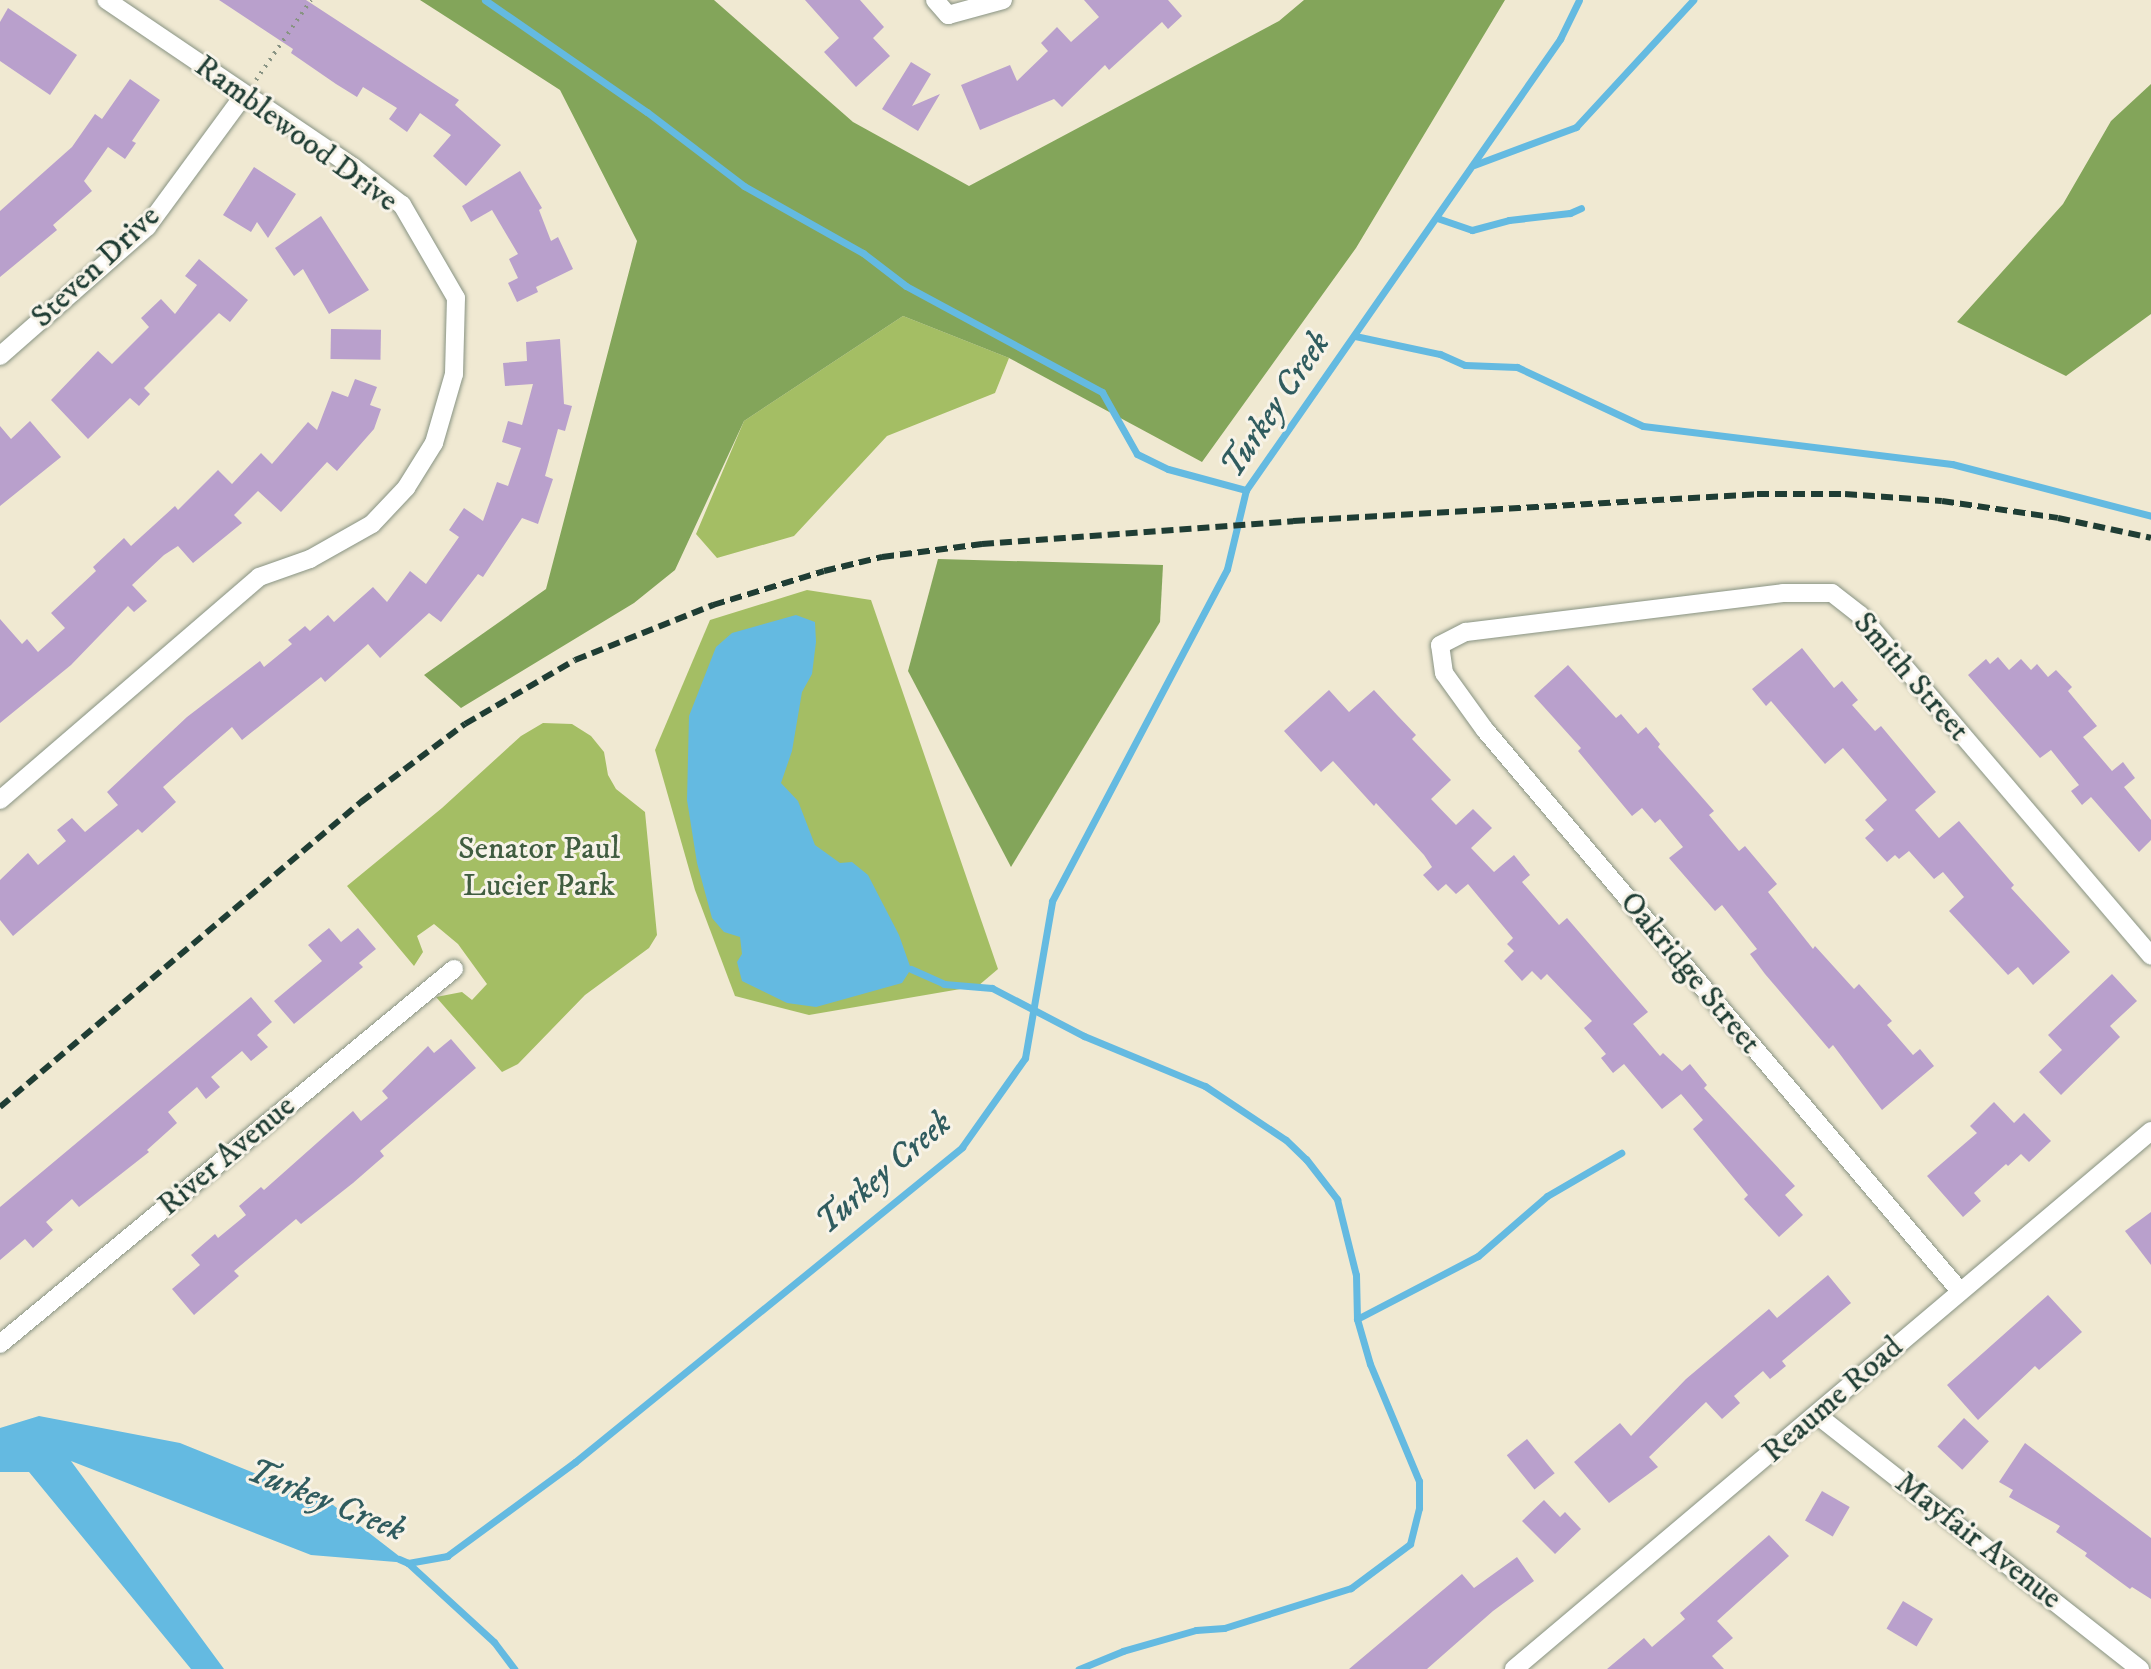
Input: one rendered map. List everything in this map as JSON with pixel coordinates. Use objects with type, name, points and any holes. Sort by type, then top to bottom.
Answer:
[{"type":"street","name":"Ramblewood Drive","points":[[0,800],[259,577],[310,559],[372,524],[406,488],[434,443],[454,374],[456,298],[402,205],[353,167],[106,0]]},
{"type":"street","points":[[935,0],[948,15],[1003,0]]},
{"type":"street","name":"Steven Drive","points":[[0,356],[147,227],[244,95]]},
{"type":"street","name":"Smith Street","points":[[1440,645],[1466,632],[1783,593],[1832,593],[1860,615],[2151,956]]},
{"type":"street","name":"Oakridge Street","points":[[1440,645],[1444,673],[1485,730],[1960,1291]]},
{"type":"street","name":"River Avenue","points":[[0,1344],[454,969]]},
{"type":"street","name":"Reaume Road","points":[[1514,1669],[2151,1131]]},
{"type":"street","name":"Mayfair Avenue","points":[[1817,1415],[2140,1669]]},
{"type":"path","points":[[244,95],[311,0]]},
{"type":"green space","points":[[420,0],[714,0],[853,122],[969,186],[1279,21],[1304,0],[1505,0],[1356,248],[1202,462],[1009,358],[903,316],[744,421],[675,570],[634,603],[461,708],[424,675],[546,589],[637,241],[560,90]]},
{"type":"green space","points":[[2151,84],[2151,314],[2066,376],[1957,322],[2063,204],[2111,121]]},
{"type":"green space","points":[[903,316],[1009,358],[995,393],[887,436],[794,536],[717,558],[696,534],[744,421]]},
{"type":"green space","points":[[938,559],[1163,565],[1160,622],[1011,867],[908,671]]},
{"type":"green space","points":[[807,590],[871,600],[998,969],[978,986],[809,1015],[735,996],[695,890],[655,750],[710,620]]},
{"type":"green space","name":"Senator Paul Lucier Park","points":[[543,723],[572,724],[591,736],[604,752],[608,775],[616,789],[645,812],[657,935],[649,948],[585,995],[518,1064],[502,1072],[436,997],[462,992],[472,1000],[487,984],[458,944],[434,924],[417,936],[423,952],[414,966],[347,886],[442,808],[521,736]]},
{"type":"water","points":[[796,615],[815,622],[816,642],[812,674],[802,692],[792,751],[781,783],[798,801],[815,845],[840,863],[852,862],[868,875],[899,935],[911,969],[902,983],[816,1007],[787,1003],[742,981],[737,962],[742,954],[740,937],[724,932],[712,918],[697,863],[687,800],[689,716],[716,647],[732,633]]},
{"type":"water","name":"Turkey Creek","points":[[39,1416],[180,1443],[333,1505],[408,1563],[311,1555],[71,1461],[224,1669],[191,1669],[29,1472],[0,1472],[0,1428]]},
{"type":"building","points":[[219,0],[306,0],[459,100],[455,105],[501,145],[466,186],[433,156],[451,135],[420,113],[407,132],[389,119],[397,108],[363,87],[357,97],[291,53],[293,49]]},
{"type":"building","points":[[805,0],[860,0],[884,27],[873,38],[890,56],[856,87],[824,52],[839,38]]},
{"type":"building","points":[[1084,0],[1168,0],[1182,16],[1168,29],[1162,22],[1109,70],[1105,65],[1062,107],[1054,99],[980,130],[961,85],[1010,65],[1017,81],[1048,51],[1041,43],[1057,27],[1071,42],[1099,17]]},
{"type":"building","points":[[8,8],[77,55],[50,95],[0,61],[0,22]]},
{"type":"building","points":[[911,62],[931,74],[912,106],[940,94],[918,131],[882,109]]},
{"type":"building","points":[[130,79],[160,100],[132,141],[136,143],[125,159],[108,147],[84,181],[92,191],[53,225],[57,230],[0,277],[0,211],[72,147],[95,114],[102,119]]},
{"type":"building","points":[[254,167],[296,194],[268,238],[257,222],[251,232],[223,215]]},
{"type":"building","points":[[520,171],[542,208],[539,210],[551,241],[558,237],[573,269],[536,287],[538,292],[517,302],[508,283],[518,278],[509,259],[518,254],[492,210],[471,222],[462,206]]},
{"type":"building","points":[[321,216],[369,290],[329,314],[303,269],[294,276],[275,248]]},
{"type":"building","points":[[199,259],[248,300],[230,322],[219,313],[144,388],[150,394],[139,406],[130,398],[88,439],[51,400],[98,351],[112,364],[149,327],[141,318],[161,299],[175,314],[197,285],[185,276]]},
{"type":"building","points":[[331,329],[381,330],[380,360],[330,359]]},
{"type":"building","points":[[560,339],[564,404],[572,406],[565,431],[558,429],[545,476],[553,479],[538,524],[522,518],[483,577],[478,574],[441,622],[429,613],[380,658],[368,644],[325,682],[321,677],[242,740],[232,727],[163,787],[176,802],[142,833],[138,829],[13,936],[0,920],[0,880],[28,853],[38,865],[66,841],[57,830],[72,818],[85,832],[118,805],[107,792],[187,717],[260,661],[264,667],[292,644],[288,640],[305,626],[310,631],[328,615],[334,622],[373,587],[387,602],[410,571],[426,584],[459,537],[449,530],[464,508],[483,521],[497,482],[508,486],[521,448],[502,442],[508,421],[522,425],[533,384],[505,386],[503,363],[527,361],[526,342]]},
{"type":"building","points":[[355,379],[377,387],[370,405],[381,409],[374,429],[337,471],[327,462],[281,512],[258,491],[234,515],[242,523],[193,563],[178,546],[164,555],[132,585],[147,601],[134,612],[128,606],[71,665],[0,723],[0,619],[22,644],[27,639],[38,652],[65,628],[51,613],[96,571],[93,567],[124,538],[131,546],[175,506],[178,510],[218,470],[232,484],[261,453],[272,464],[308,422],[317,430],[332,391],[348,397]]},
{"type":"building","points":[[30,421],[61,457],[0,506],[0,426],[11,439]]},
{"type":"building","points":[[1802,648],[1834,688],[1842,681],[1858,700],[1852,705],[1875,731],[1881,726],[1936,792],[1915,810],[1939,838],[1959,821],[2014,885],[2011,888],[2070,952],[2033,985],[2018,967],[2008,975],[1949,911],[1964,897],[1943,872],[1934,879],[1909,851],[1899,859],[1895,855],[1887,862],[1865,838],[1874,830],[1865,820],[1887,800],[1843,748],[1825,764],[1771,701],[1766,706],[1752,689]]},
{"type":"building","points":[[1998,657],[2009,670],[2021,659],[2031,670],[2037,664],[2048,677],[2056,670],[2072,687],[2068,691],[2097,726],[2083,737],[2112,771],[2123,762],[2135,778],[2124,787],[2151,820],[2151,840],[2139,852],[2091,797],[2082,805],[2071,791],[2079,785],[2051,750],[2040,758],[1968,675],[1986,659],[1990,664]]},
{"type":"building","points":[[1568,665],[1616,718],[1621,714],[1638,734],[1646,727],[1660,744],[1658,747],[1714,811],[1709,815],[1739,851],[1745,846],[1777,884],[1768,892],[1813,949],[1815,946],[1854,989],[1859,984],[1892,1021],[1887,1025],[1913,1055],[1920,1049],[1934,1066],[1882,1110],[1833,1045],[1829,1049],[1765,974],[1750,954],[1757,949],[1722,905],[1715,911],[1669,858],[1683,847],[1660,819],[1655,823],[1642,808],[1632,816],[1578,751],[1581,748],[1534,696]]},
{"type":"building","points":[[1329,690],[1349,712],[1374,690],[1416,735],[1412,739],[1451,780],[1431,799],[1456,825],[1473,809],[1492,828],[1471,848],[1494,872],[1514,855],[1530,875],[1522,882],[1559,925],[1567,918],[1648,1012],[1633,1024],[1660,1056],[1663,1053],[1682,1071],[1690,1064],[1707,1085],[1704,1088],[1795,1186],[1785,1195],[1803,1215],[1779,1237],[1744,1199],[1748,1195],[1693,1129],[1703,1120],[1681,1094],[1662,1109],[1624,1064],[1613,1073],[1601,1058],[1606,1054],[1584,1028],[1592,1021],[1547,974],[1541,980],[1532,971],[1522,981],[1504,961],[1514,951],[1507,944],[1513,938],[1468,884],[1456,894],[1446,884],[1438,891],[1423,875],[1432,867],[1424,855],[1376,803],[1374,806],[1333,761],[1321,772],[1284,731]]},
{"type":"building","points":[[329,928],[341,942],[358,928],[376,949],[359,963],[363,967],[294,1024],[274,1001],[322,961],[308,945]]},
{"type":"building","points":[[2112,974],[2137,1001],[2110,1026],[2120,1037],[2061,1095],[2039,1072],[2062,1050],[2048,1035]]},
{"type":"building","points":[[251,997],[272,1022],[257,1035],[268,1047],[251,1061],[242,1051],[211,1077],[220,1087],[206,1099],[197,1087],[168,1112],[177,1123],[147,1150],[149,1152],[79,1207],[72,1199],[46,1222],[53,1230],[33,1248],[25,1239],[0,1260],[0,1207]]},
{"type":"building","points":[[451,1039],[476,1068],[380,1151],[384,1156],[353,1183],[301,1224],[296,1219],[234,1271],[239,1276],[194,1315],[172,1289],[200,1265],[191,1255],[215,1234],[218,1238],[246,1215],[239,1206],[261,1187],[264,1190],[353,1111],[361,1121],[388,1098],[382,1091],[428,1046],[434,1053]]},
{"type":"building","points":[[1994,1102],[2014,1123],[2024,1113],[2051,1141],[2029,1162],[2021,1154],[2008,1166],[2006,1164],[1974,1193],[1981,1201],[1963,1217],[1927,1176],[1977,1133],[1970,1126]]},
{"type":"building","points":[[2151,1212],[2151,1265],[2125,1231]]},
{"type":"building","points":[[1828,1275],[1851,1303],[1782,1361],[1786,1366],[1770,1379],[1763,1371],[1734,1396],[1740,1403],[1722,1419],[1706,1402],[1649,1457],[1658,1467],[1609,1503],[1574,1462],[1620,1423],[1631,1436],[1686,1379],[1769,1309],[1777,1318]]},
{"type":"building","points":[[2048,1295],[2082,1332],[2039,1370],[2035,1366],[1978,1420],[1947,1385]]},
{"type":"building","points":[[1964,1418],[1989,1441],[1962,1470],[1937,1447]]},
{"type":"building","points":[[1527,1439],[1555,1473],[1534,1490],[1507,1455]]},
{"type":"building","points":[[2025,1443],[2151,1538],[2151,1599],[2132,1587],[2130,1589],[2085,1556],[2087,1553],[2056,1532],[2060,1526],[2009,1497],[2013,1490],[1999,1482]]},
{"type":"building","points":[[1822,1491],[1850,1507],[1833,1536],[1805,1520]]},
{"type":"building","points":[[1544,1500],[1560,1517],[1565,1512],[1581,1529],[1555,1554],[1522,1521]]},
{"type":"building","points":[[1769,1535],[1789,1556],[1717,1621],[1733,1638],[1712,1656],[1724,1669],[1607,1669],[1644,1638],[1652,1647],[1685,1619],[1680,1613]]},
{"type":"building","points":[[1517,1557],[1534,1581],[1493,1611],[1427,1669],[1349,1669],[1462,1574],[1474,1588]]},
{"type":"building","points":[[1903,1601],[1933,1619],[1917,1646],[1887,1628]]},
{"type":"waterway","points":[[485,0],[647,112],[744,186],[863,253],[906,286],[1102,392],[1137,454],[1168,469],[1246,490]]},
{"type":"waterway","name":"Turkey Creek","points":[[399,1559],[408,1563],[447,1556],[575,1462],[962,1147],[1025,1058],[1052,901],[1227,569],[1246,490],[1560,39],[1579,0]]},
{"type":"waterway","name":"Turkey Creek","points":[[1474,165],[1576,127],[1693,0]]},
{"type":"waterway","points":[[1437,218],[1472,230],[1509,220],[1570,213],[1581,208]]},
{"type":"waterway","points":[[1355,336],[1440,354],[1465,365],[1517,367],[1643,426],[1952,464],[2151,516]]},
{"type":"waterway","points":[[911,969],[944,984],[992,988],[1084,1036],[1205,1086],[1286,1140],[1306,1159],[1337,1199],[1356,1275],[1357,1319],[1370,1364],[1419,1481],[1419,1508],[1410,1544],[1351,1588],[1224,1628],[1196,1630],[1123,1651],[1079,1669]]},
{"type":"waterway","points":[[1357,1319],[1478,1256],[1547,1196],[1621,1153]]},
{"type":"waterway","points":[[408,1563],[494,1642],[514,1669]]},
{"type":"railway","points":[[0,1107],[361,802],[465,724],[575,660],[713,605],[824,571],[882,557],[982,544],[1293,521],[1757,494],[1845,494],[1942,501],[2058,518],[2151,538]]}]
